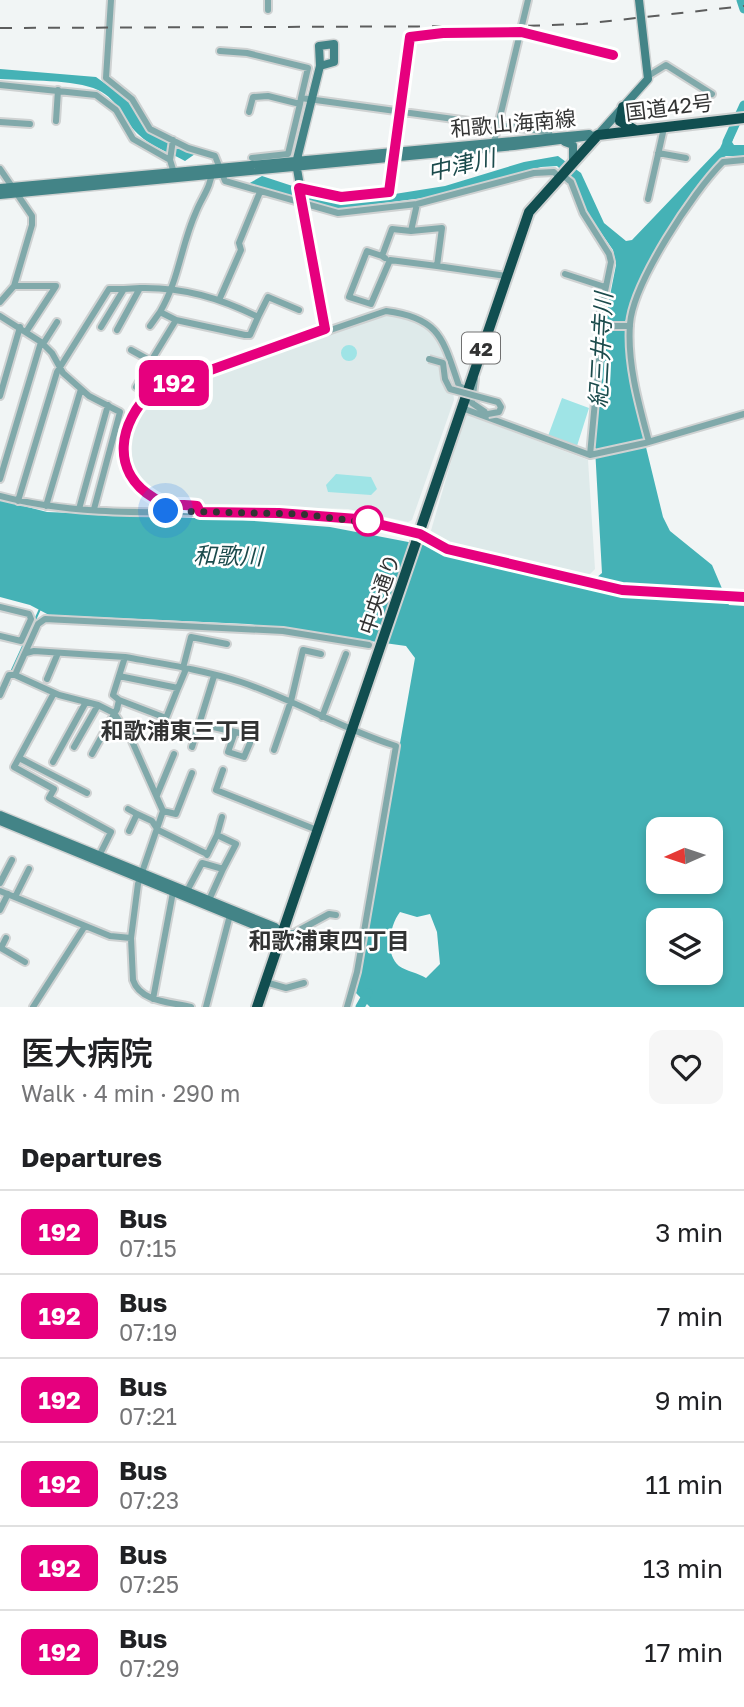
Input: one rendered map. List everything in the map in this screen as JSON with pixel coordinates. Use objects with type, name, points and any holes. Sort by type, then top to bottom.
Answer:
[{"type":"highway","points":[[623,107],[621,124],[637,131]]},
{"type":"highway","name":"国道42号","points":[[598,135],[738,118]]},
{"type":"highway","name":"中央通り","points":[[257,1007],[526,219],[598,135]]},
{"type":"street","points":[[111,0],[106,78],[132,99],[150,129],[172,141],[215,156],[216,171],[196,211],[173,289],[150,326]]},
{"type":"street","points":[[268,0],[268,10]]},
{"type":"street","points":[[493,146],[496,124],[528,0]]},
{"type":"street","points":[[598,135],[646,82],[648,76],[639,0]]},
{"type":"street","points":[[299,186],[341,197],[388,192],[410,37],[443,33],[521,32],[613,55]]},
{"type":"street","points":[[220,51],[247,53],[308,68],[296,163],[325,329]]},
{"type":"street","points":[[648,76],[666,65],[712,94]]},
{"type":"street","points":[[252,158],[288,154],[304,101],[320,66]]},
{"type":"street","points":[[0,85],[99,96],[117,110],[132,139],[170,157]]},
{"type":"street","points":[[57,121],[58,90]]},
{"type":"street","points":[[249,112],[253,97],[268,96],[496,124],[549,132],[550,137]]},
{"type":"street","points":[[0,122],[30,124]]},
{"type":"street","points":[[648,199],[664,128]]},
{"type":"street","name":"和歌山海南線","points":[[493,146],[550,137],[598,135]]},
{"type":"street","name":"和歌山海南線","points":[[0,188],[14,190],[296,163],[562,142],[598,135]]},
{"type":"street","points":[[172,141],[170,157],[175,175]]},
{"type":"street","points":[[562,142],[573,145],[573,163]]},
{"type":"street","points":[[658,153],[686,158]]},
{"type":"street","points":[[647,442],[637,394],[628,326],[647,271],[693,198],[723,162],[744,160]]},
{"type":"street","points":[[0,169],[32,216],[32,225],[14,286],[0,302]]},
{"type":"street","points":[[216,171],[225,181],[338,213],[417,204],[534,173],[554,173],[571,182],[583,213],[610,254],[599,321],[603,326],[591,454]]},
{"type":"street","name":"和歌山海南線","points":[[0,195],[14,190]]},
{"type":"street","points":[[220,298],[241,250],[239,243],[260,192]]},
{"type":"street","points":[[411,231],[417,204]]},
{"type":"street","points":[[382,256],[392,229],[411,231],[442,228],[437,266]]},
{"type":"street","points":[[390,260],[371,304],[349,297],[367,251],[390,260],[506,276]]},
{"type":"street","points":[[565,274],[605,287]]},
{"type":"street","points":[[14,286],[64,286]]},
{"type":"street","points":[[0,396],[23,330],[56,286]]},
{"type":"street","points":[[117,330],[140,288]]},
{"type":"street","points":[[18,501],[59,368],[109,289],[173,289],[220,298],[258,317]]},
{"type":"street","points":[[101,327],[124,289]]},
{"type":"street","points":[[160,312],[176,320],[250,335],[268,297],[299,310]]},
{"type":"street","points":[[200,512],[197,506],[170,505],[154,499],[137,484],[124,457],[126,424],[136,406],[152,391],[325,329],[386,311],[415,316],[436,331],[444,341],[459,386],[467,390]]},
{"type":"street","points":[[0,316],[42,343],[59,368],[81,389],[120,412],[94,509]]},
{"type":"street","points":[[136,387],[176,320]]},
{"type":"street","points":[[0,479],[42,343],[57,323]]},
{"type":"street","points":[[603,326],[628,326]]},
{"type":"street","points":[[131,351],[151,361]]},
{"type":"street","points":[[429,359],[443,363],[445,379],[450,389],[498,402],[499,412],[488,414],[472,403],[474,370]]},
{"type":"street","points":[[46,506],[81,389]]},
{"type":"street","points":[[79,509],[108,405]]},
{"type":"street","points":[[462,408],[591,454],[647,442],[744,414]]},
{"type":"street","points":[[0,496],[46,506],[79,509],[268,512],[357,519],[447,549],[584,583],[622,590],[740,597]]},
{"type":"street","points":[[0,607],[29,614],[31,619],[21,641],[0,636]]},
{"type":"street","points":[[0,695],[26,653],[38,624],[45,619],[283,631],[369,645]]},
{"type":"street","points":[[125,657],[113,695],[119,700],[166,718],[184,669],[191,637],[227,644]]},
{"type":"street","points":[[274,750],[291,701],[303,650],[321,654]]},
{"type":"street","points":[[26,653],[125,657],[214,676],[291,701],[352,730],[396,746],[357,972],[347,1007]]},
{"type":"street","points":[[47,679],[58,653]]},
{"type":"street","points":[[322,717],[346,654]]},
{"type":"street","points":[[0,670],[54,693],[98,705],[114,713],[131,738],[163,811],[140,875],[131,938],[135,986],[155,1002],[189,1007]]},
{"type":"street","points":[[119,676],[178,688]]},
{"type":"street","points":[[192,747],[214,676]]},
{"type":"street","points":[[54,693],[14,767],[54,789],[49,798],[111,832],[99,856]]},
{"type":"street","points":[[92,754],[119,700]]},
{"type":"street","points":[[53,762],[86,702]]},
{"type":"street","points":[[74,747],[98,705]]},
{"type":"street","points":[[200,724],[253,736],[244,757],[228,751],[235,732]]},
{"type":"street","points":[[157,794],[174,754]]},
{"type":"street","points":[[19,758],[87,793]]},
{"type":"street","points":[[223,770],[215,790],[317,830]]},
{"type":"street","points":[[163,811],[176,814],[192,773]]},
{"type":"street","points":[[128,809],[152,821],[158,830],[207,854]]},
{"type":"street","points":[[129,831],[137,814]]},
{"type":"street","points":[[0,815],[99,856],[173,892],[282,933],[294,933],[329,914],[336,915]]},
{"type":"street","points":[[187,891],[217,835],[222,817]]},
{"type":"street","points":[[0,821],[187,891],[275,927],[282,933]]},
{"type":"street","points":[[209,900],[236,844],[217,835]]},
{"type":"street","points":[[0,883],[12,860]]},
{"type":"street","points":[[202,863],[223,869]]},
{"type":"street","points":[[0,910],[29,869]]},
{"type":"street","points":[[0,891],[110,936],[131,938]]},
{"type":"street","points":[[155,1002],[173,892]]},
{"type":"street","points":[[206,1007],[230,915]]},
{"type":"street","points":[[33,1007],[85,926]]},
{"type":"street","points":[[6,938],[1,948],[25,962]]},
{"type":"street","points":[[265,982],[286,988],[304,983]]},
{"type":"shaded area","points":[[394,315],[425,324],[440,339],[451,370],[454,400],[412,520],[408,522],[348,509],[172,504],[158,499],[136,480],[125,457],[128,424],[153,392],[380,316]]},
{"type":"shaded area","points":[[349,345],[355,347],[355,359],[349,361],[343,359],[341,353],[343,347]]},
{"type":"shaded area","points":[[562,398],[589,408],[577,446],[548,436]]},
{"type":"shaded area","points":[[465,414],[588,460],[595,569],[586,578],[439,541],[430,534]]},
{"type":"shaded area","points":[[336,474],[371,477],[377,489],[371,495],[328,492],[326,485]]},
{"type":"water","points":[[0,69],[96,77],[131,102],[150,131],[195,154],[185,161],[143,139],[111,99],[98,90],[64,82],[0,79]]},
{"type":"water","points":[[728,131],[735,133],[732,142],[734,145],[744,145],[744,156],[726,156],[718,161],[690,199],[653,258],[625,322],[605,321],[616,265],[613,250],[588,214],[573,181],[557,166],[541,167],[446,195],[338,209],[248,184],[262,176],[329,198],[357,200],[445,186],[524,162],[558,156],[581,173],[604,223],[626,241],[632,240],[720,148]]},
{"type":"water","name":"和歌川","points":[[605,331],[627,331],[635,402],[663,517],[670,531],[712,565],[729,605],[744,606],[744,1007],[370,1007],[356,993],[415,658],[406,646],[248,624],[49,615],[30,605],[0,597],[0,500],[47,512],[243,520],[330,527],[424,545],[584,588],[602,573],[594,430]],"holes":[[[400,912],[417,917],[430,914],[437,932],[440,964],[426,978],[399,966],[391,954],[391,931]]]},
{"type":"waterway","points":[[741,0],[744,9]]},
{"type":"waterway","points":[[727,142],[744,105]]},
{"type":"waterway","points":[[9,685],[12,670],[40,609]]},
{"type":"waterway","points":[[360,1007],[368,993]]},
{"type":"railway","points":[[0,28],[522,26],[583,24],[744,6]]},
{"type":"bus line","name":"192","points":[[613,55],[521,32],[443,33],[410,37],[389,192],[341,197],[299,188],[325,329],[152,391],[136,406],[126,424],[124,457],[137,484],[154,499],[170,505],[197,506],[200,512],[257,512],[357,519],[420,534],[447,549],[584,583],[622,590],[744,597]]},
{"type":"district","name":"和歌浦東三丁目","points":[[181,730]]},
{"type":"district","name":"和歌浦東四丁目","points":[[329,940]]},
{"type":"route","points":[[166,511],[301,514],[357,519],[378,524],[368,521]]},
{"type":"water label","name":"中津川","points":[[461,164]]},
{"type":"water label","name":"紀三井寺川","points":[[600,350]]}]
